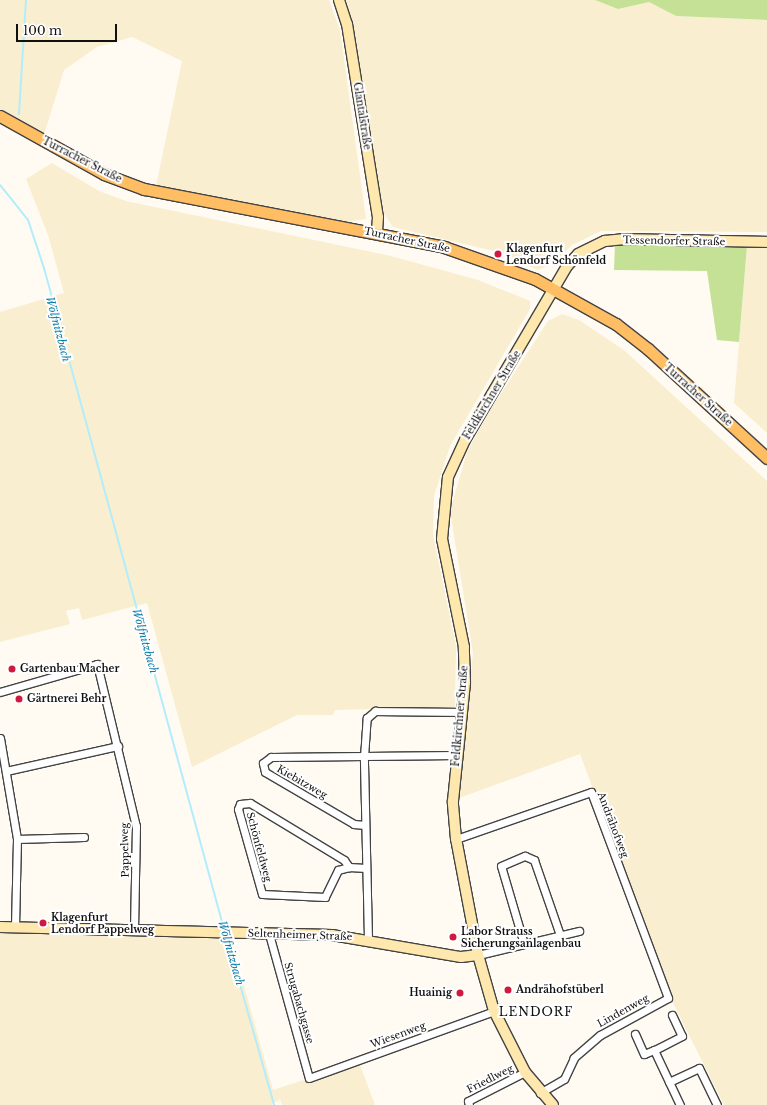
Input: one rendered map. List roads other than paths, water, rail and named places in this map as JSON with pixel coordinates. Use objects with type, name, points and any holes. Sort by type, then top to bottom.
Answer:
[{"type":"main road","name":"Glantalstraße","points":[[339,0],[349,31],[378,217],[377,233]]},
{"type":"main road","name":"Turracher Straße","points":[[0,116],[104,174],[144,189],[377,233],[467,253],[554,288],[616,324],[648,349],[767,458]]},
{"type":"main road","name":"Tessendorfer Straße","points":[[554,288],[578,254],[605,241],[767,242]]},
{"type":"main road","name":"Feldkirchner Straße","points":[[553,1105],[540,1093],[525,1072],[494,1011],[478,955],[456,839],[453,800],[462,712],[464,647],[442,538],[444,497],[465,440],[554,288]]},
{"type":"main road","name":"Seltenheimer Straße","points":[[0,927],[217,932],[368,939],[461,957],[478,955]]},
{"type":"street","name":"Pappelweg","points":[[0,692],[97,664],[118,746],[136,826],[134,930]]},
{"type":"street","points":[[368,939],[364,757],[370,714],[462,712]]},
{"type":"street","points":[[0,738],[17,840],[15,927]]},
{"type":"street","points":[[6,771],[118,746]]},
{"type":"street","points":[[364,757],[457,755]]},
{"type":"street","name":"Kiebitzweg","points":[[364,757],[271,757],[263,763],[265,772],[354,824],[365,825]]},
{"type":"street","name":"Andrähofweg","points":[[456,839],[590,792],[668,998]]},
{"type":"street","name":"Schönfeldweg","points":[[250,803],[344,860],[349,867],[338,870],[325,897],[262,894],[238,808],[240,804],[250,803]]},
{"type":"street","points":[[17,840],[84,837]]},
{"type":"street","points":[[524,944],[501,866],[525,856],[534,860],[560,935]]},
{"type":"street","points":[[349,867],[366,868]]},
{"type":"street","points":[[478,955],[579,931]]},
{"type":"street","name":"Strugabachgasse","points":[[269,934],[309,1078]]},
{"type":"street","name":"Lindenweg","points":[[540,1093],[564,1079],[574,1058],[600,1035],[668,998]]},
{"type":"street","name":"Wiesenweg","points":[[309,1078],[494,1011]]},
{"type":"street","points":[[635,1034],[644,1054],[682,1036],[672,1015]]},
{"type":"street","points":[[654,1050],[680,1105]]},
{"type":"street","points":[[669,1082],[699,1068],[717,1105]]},
{"type":"street","name":"Friedlweg","points":[[460,1105],[469,1103],[525,1072]]},
{"type":"waterway","points":[[19,114],[26,0]]},
{"type":"waterway","name":"Wölfnitzbach","points":[[0,185],[28,220],[44,268],[224,929]]},
{"type":"waterway","name":"Wölfnitzbach","points":[[226,935],[274,1105]]},
{"type":"place","name":"Klagenfurt Lendorf Schönfeld","points":[[498,254]]},
{"type":"place","name":"Gartenbau Macher","points":[[12,669]]},
{"type":"place","name":"Gärtnerei Behr","points":[[19,699]]},
{"type":"place","name":"Klagenfurt Lendorf Pappelweg","points":[[43,923]]},
{"type":"place","name":"Labor Strauss Sicherungsanlagenbau","points":[[453,937]]},
{"type":"place","name":"Andrähofstüberl","points":[[508,990]]},
{"type":"place","name":"Huainig","points":[[460,993]]},
{"type":"district","name":"LENDORF","points":[[536,1012]]}]
